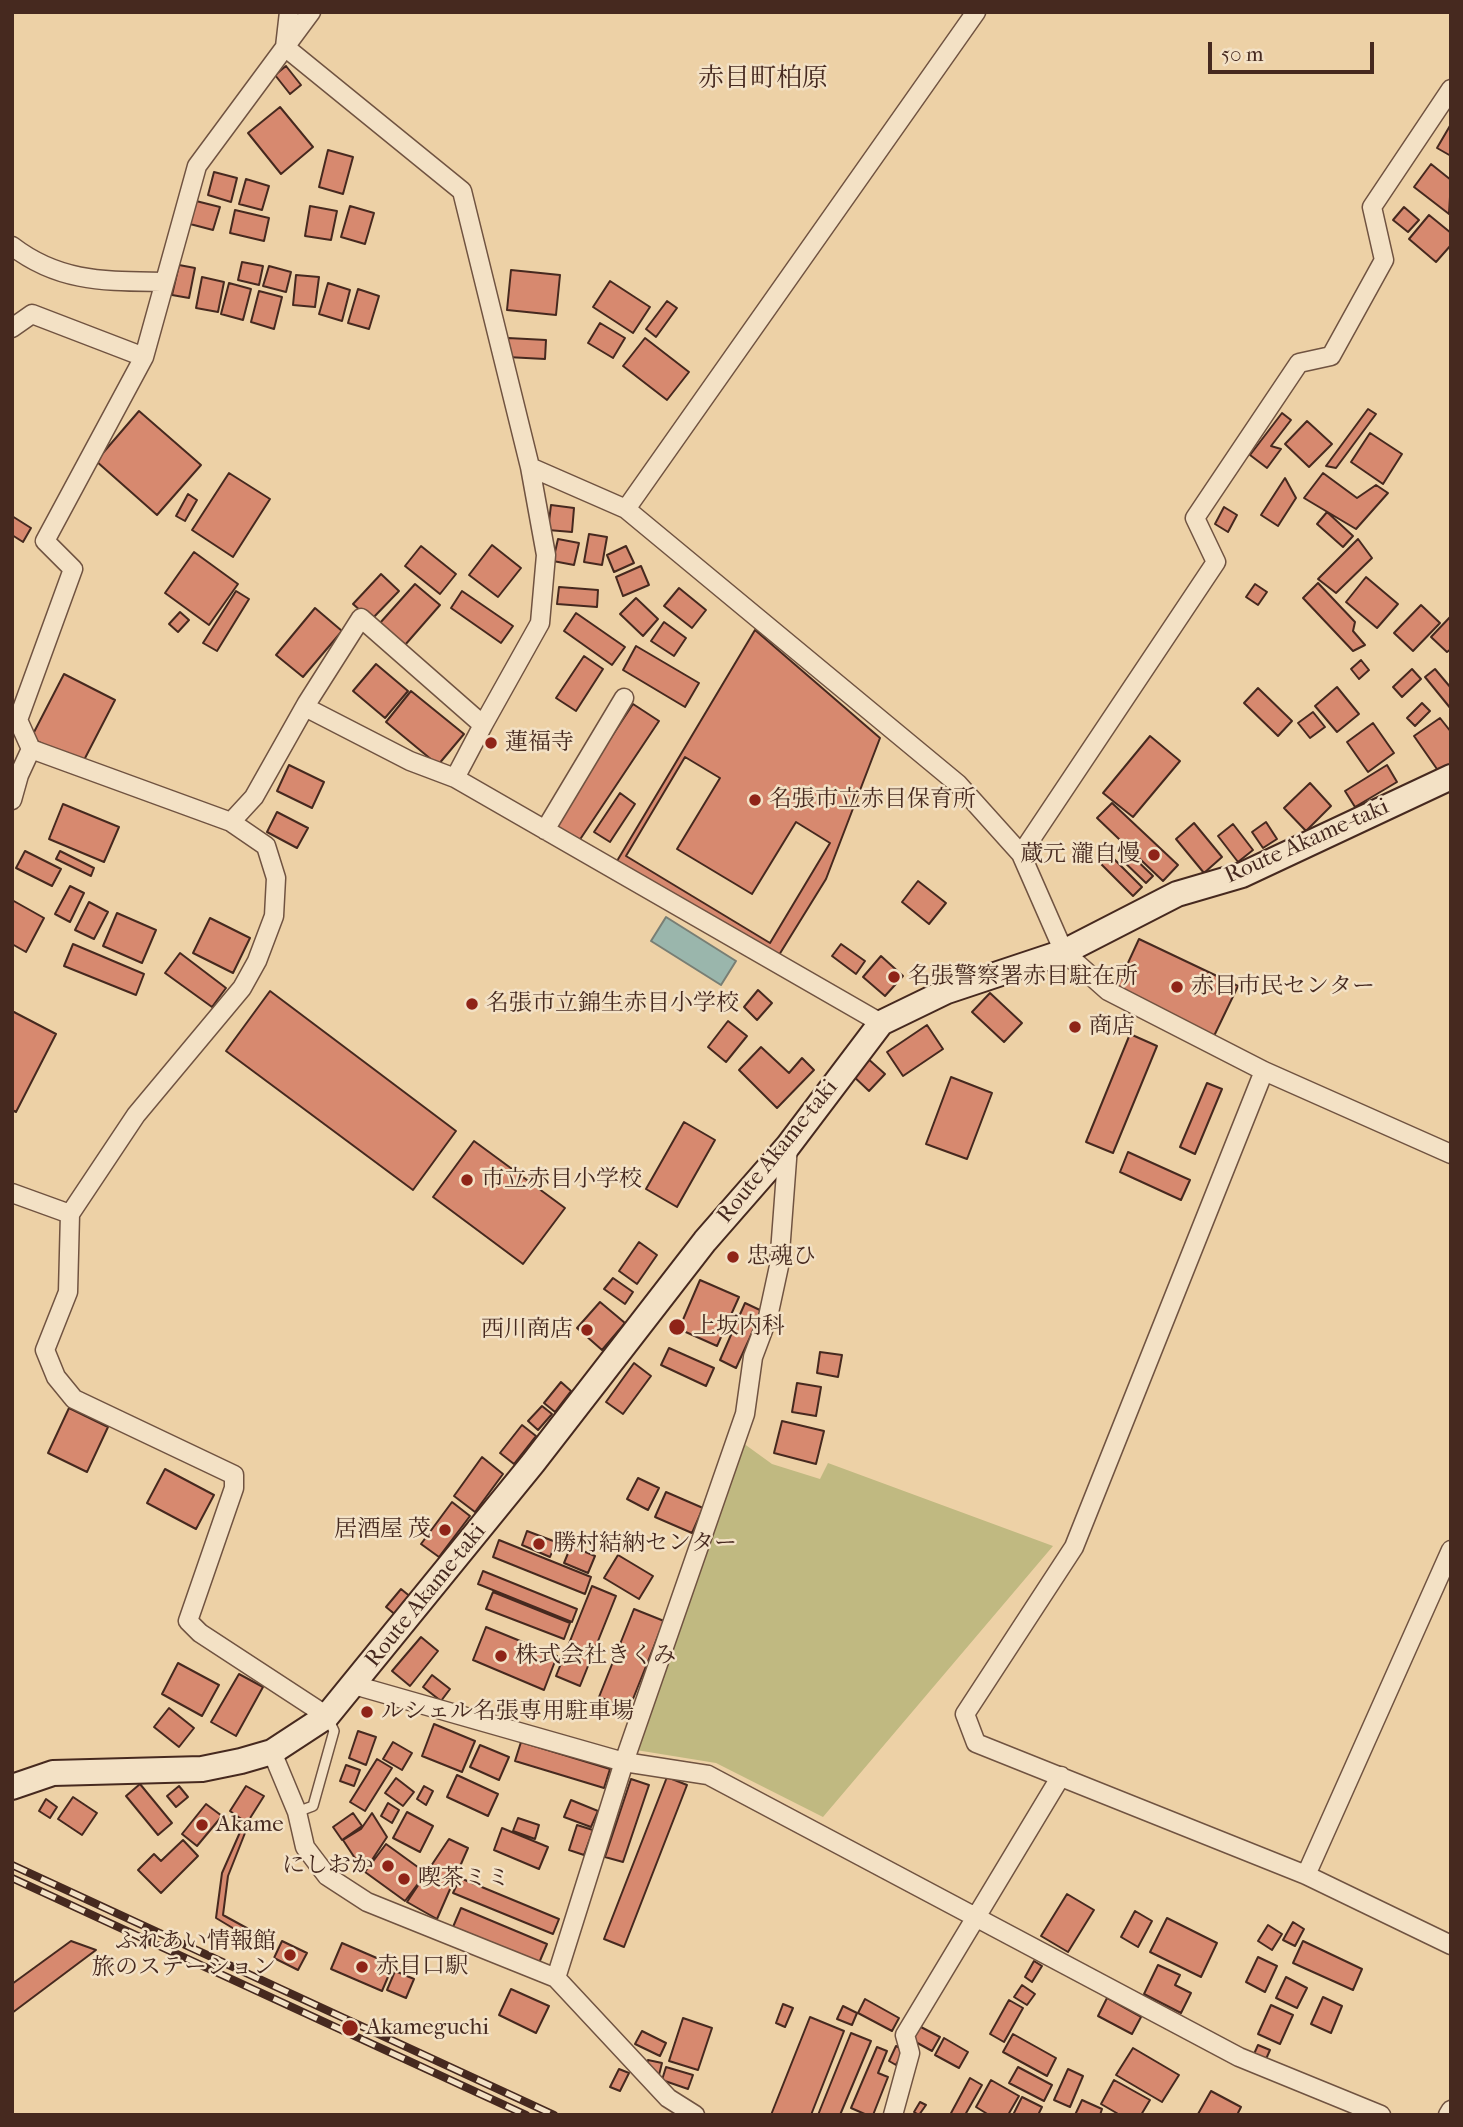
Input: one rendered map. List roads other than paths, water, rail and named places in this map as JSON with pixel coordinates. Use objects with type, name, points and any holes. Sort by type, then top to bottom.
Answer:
[{"type":"main road","name":"Route Akame-taki","points":[[12,1787],[53,1773],[202,1769],[272,1752],[327,1716],[355,1685],[525,1473],[705,1241],[788,1146],[881,1023],[947,991],[1064,953],[1177,894],[1242,875],[1451,776]]},
{"type":"street","points":[[285,47],[289,12]]},
{"type":"street","points":[[311,12],[197,166],[144,357],[45,541],[73,569],[18,720],[31,749],[230,822],[265,846],[276,878],[274,916],[257,961],[242,988],[136,1115],[71,1214],[68,1292],[46,1350],[56,1377],[74,1399],[234,1475],[234,1488],[188,1621],[200,1633],[327,1716]]},
{"type":"street","points":[[626,509],[976,12]]},
{"type":"street","points":[[285,47],[462,191],[530,467],[546,555],[540,623],[456,778]]},
{"type":"street","points":[[1021,854],[1216,562],[1195,518],[1299,363],[1331,356],[1384,260],[1372,207],[1451,89]]},
{"type":"street","points":[[12,246],[24,256],[84,280],[163,282]]},
{"type":"street","points":[[12,328],[32,314],[144,357]]},
{"type":"street","points":[[530,467],[626,509],[958,783],[1021,854],[1064,953],[1108,991],[1265,1071],[1451,1154]]},
{"type":"street","points":[[230,822],[254,797],[304,707],[361,618],[483,724]]},
{"type":"street","points":[[545,830],[624,698]]},
{"type":"street","points":[[304,707],[410,761],[456,778],[881,1023]]},
{"type":"street","points":[[12,800],[19,775],[31,749]]},
{"type":"street","points":[[1265,1071],[1074,1547],[965,1714],[976,1743],[1306,1875],[1451,1945]]},
{"type":"street","points":[[556,1978],[624,1762],[745,1414],[753,1357],[768,1317],[779,1266],[788,1146]]},
{"type":"street","points":[[12,1193],[71,1214]]},
{"type":"street","points":[[1306,1875],[1451,1550]]},
{"type":"street","points":[[355,1685],[624,1762],[708,1775],[978,1916],[1239,2057],[1381,2115]]},
{"type":"street","points":[[272,1752],[297,1812],[305,1847],[327,1876],[367,1902],[556,1978],[668,2098],[695,2115]]},
{"type":"street","points":[[893,2115],[910,2053],[905,2035],[1061,1776]]},
{"type":"street","points":[[1448,2115],[1451,2110]]},
{"type":"lane","points":[[297,1812],[313,1806],[334,1731],[327,1716]]},
{"type":"water","points":[[666,917],[736,961],[721,985],[651,941]]},
{"type":"railway","points":[[12,1865],[554,2115]]},
{"type":"railway","points":[[12,1878],[526,2115]]},
{"type":"place","name":"蓮福寺","points":[[491,743]]},
{"type":"place","name":"名張市立赤目保育所","points":[[755,800]]},
{"type":"place","name":"蔵元 瀧自慢","points":[[1154,855]]},
{"type":"place","name":"名張警察署赤目駐在所","points":[[894,977]]},
{"type":"place","name":"赤目市民センター","points":[[1177,987]]},
{"type":"place","name":"名張市立錦生赤目小学校","points":[[472,1004]]},
{"type":"place","name":"商店","points":[[1075,1027]]},
{"type":"place","name":"市立赤目小学校","points":[[467,1180]]},
{"type":"place","name":"忠魂ひ","points":[[733,1257]]},
{"type":"place","name":"上坂内科","points":[[677,1327]]},
{"type":"place","name":"西川商店","points":[[587,1330]]},
{"type":"place","name":"居酒屋 茂","points":[[445,1530]]},
{"type":"place","name":"勝村結納センター","points":[[539,1544]]},
{"type":"place","name":"株式会社きくみ","points":[[501,1656]]},
{"type":"place","name":"ルシェル名張専用駐車場","points":[[367,1712]]},
{"type":"place","name":"Akame","points":[[202,1825]]},
{"type":"place","name":"にしおか","points":[[388,1866]]},
{"type":"place","name":"喫茶ミミ","points":[[404,1879]]},
{"type":"place","name":"ふれあい情報館 旅のステーション","points":[[290,1955]]},
{"type":"place","name":"赤目口駅","points":[[362,1967]]},
{"type":"place","name":"Akameguchi","points":[[350,2028]]},
{"type":"district","name":"赤目町柏原","points":[[763,80]]}]
